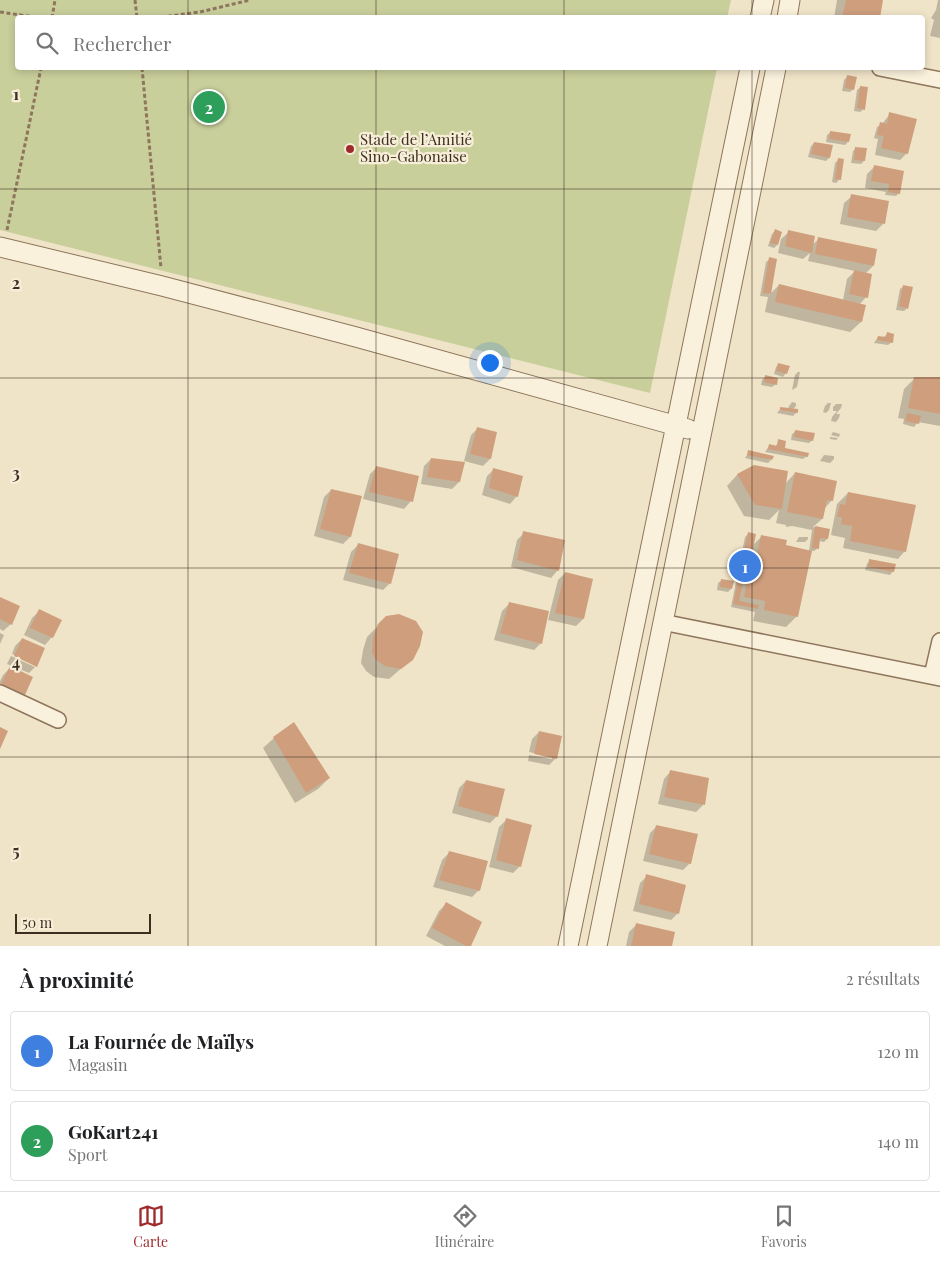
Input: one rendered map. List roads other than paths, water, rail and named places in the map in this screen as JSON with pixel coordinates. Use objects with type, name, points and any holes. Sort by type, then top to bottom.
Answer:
[{"type":"street","points":[[761,15],[764,0]]},
{"type":"street","points":[[788,15],[790,0]]},
{"type":"street","points":[[568,946],[750,70]]},
{"type":"street","points":[[597,946],[776,70]]},
{"type":"street","points":[[890,70],[940,80]]},
{"type":"street","points":[[1,248],[162,286],[701,433]]},
{"type":"street","points":[[662,622],[936,677],[940,641]]},
{"type":"street","points":[[0,693],[58,720]]},
{"type":"place","name":"GoKart241","points":[[209,107]]},
{"type":"place","name":"Stade de l’Amitié Sino-Gabonaise","points":[[350,149]]},
{"type":"place","name":"La Fournée de Maïlys","points":[[745,566]]}]
